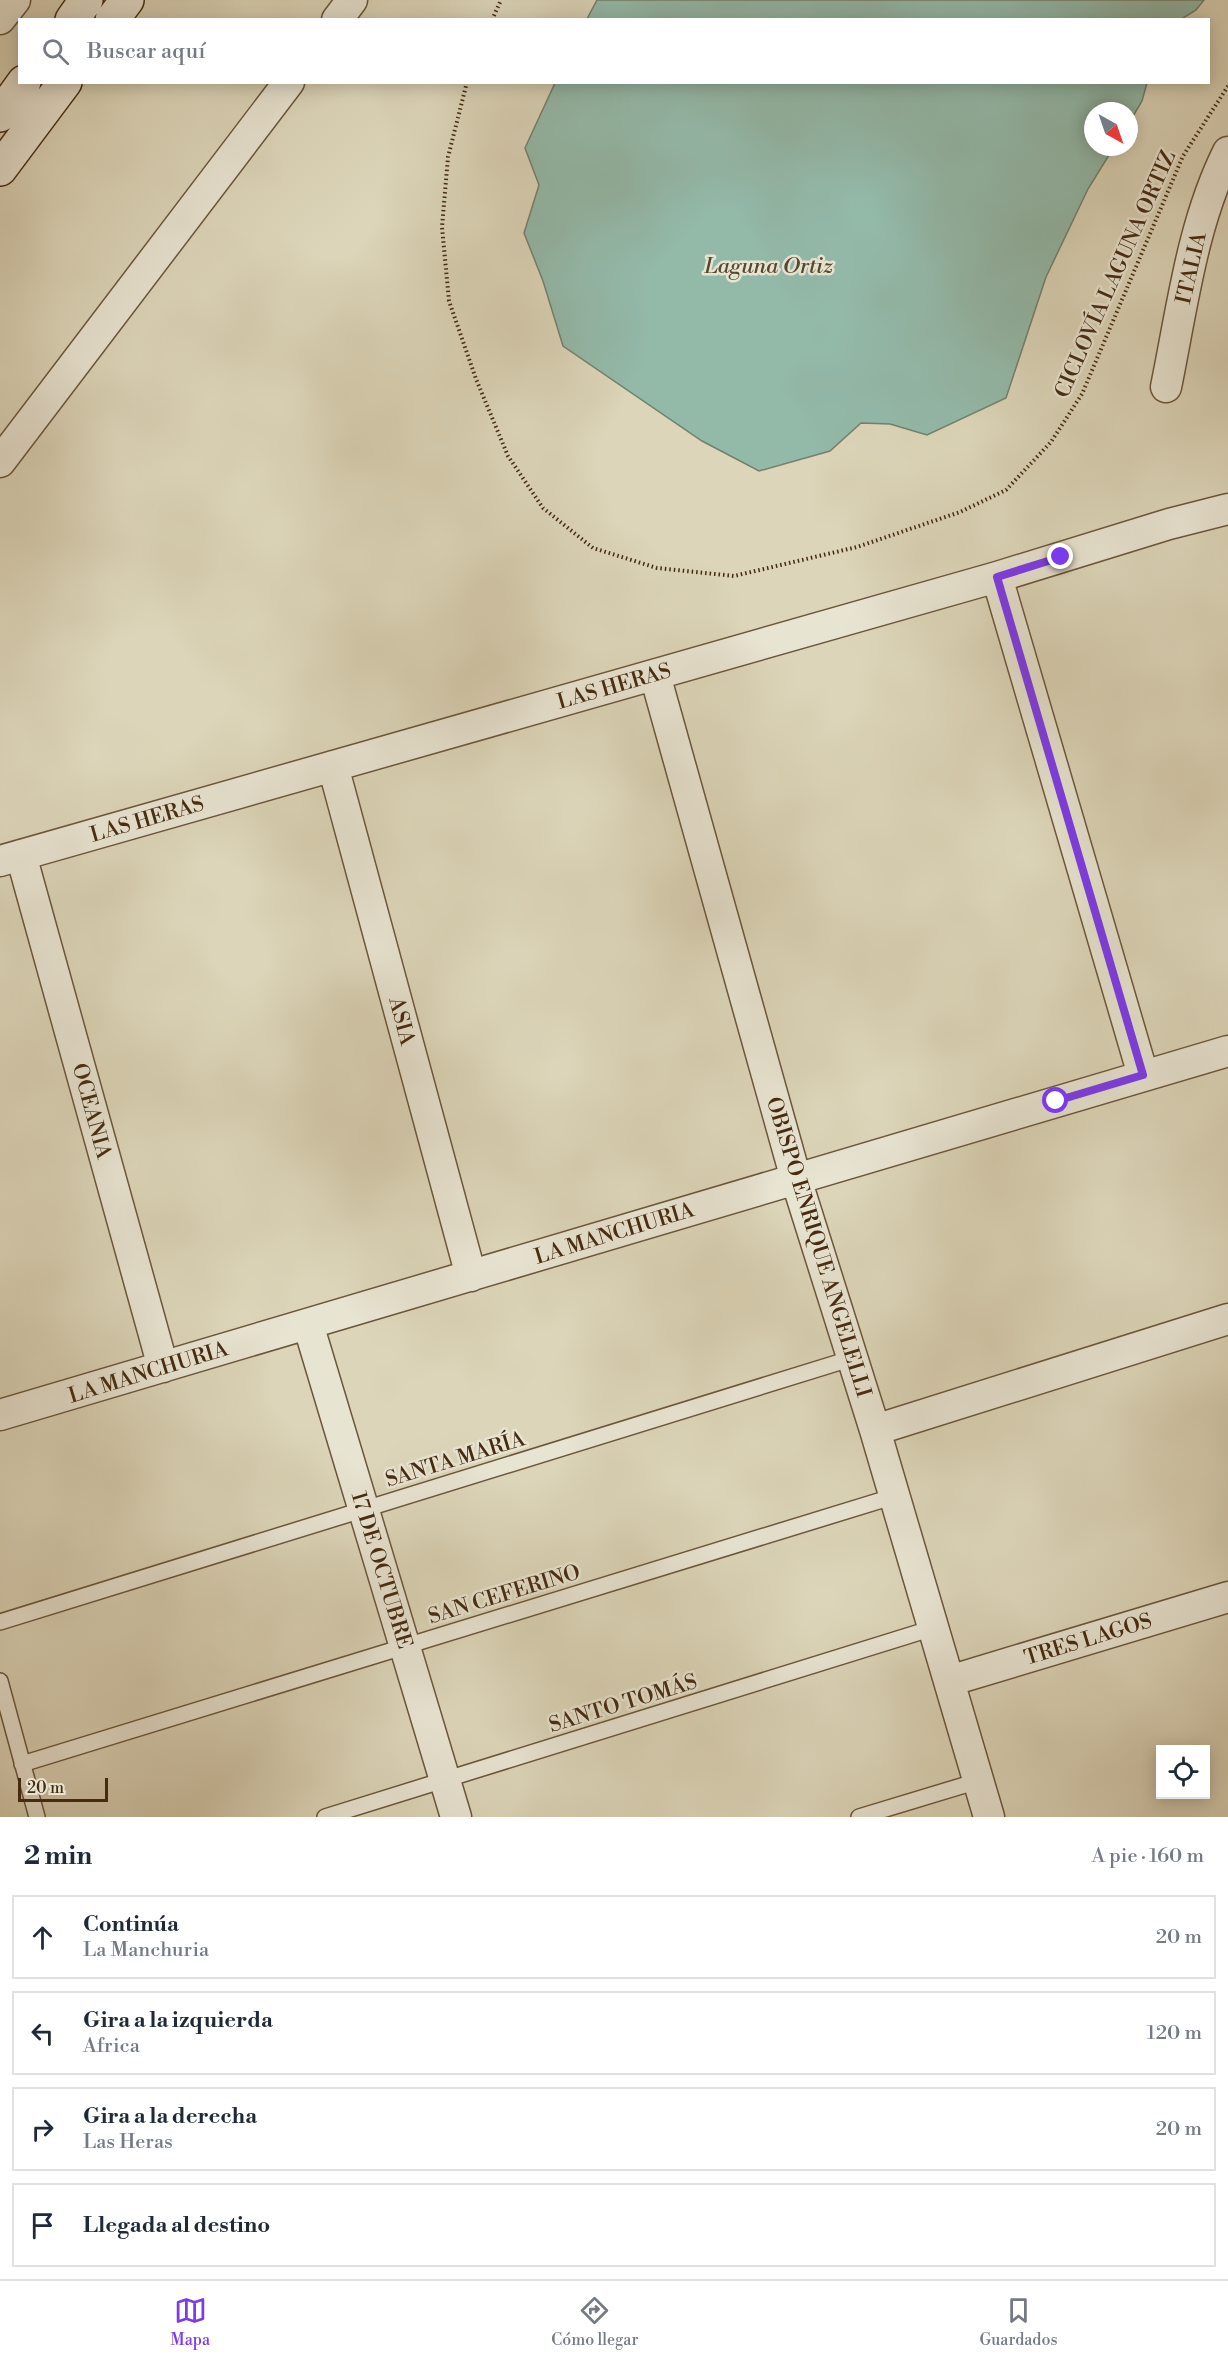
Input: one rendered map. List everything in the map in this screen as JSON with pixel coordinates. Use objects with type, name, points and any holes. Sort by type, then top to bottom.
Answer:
[{"type":"main road","points":[[73,18],[86,0]]},
{"type":"main road","points":[[114,18],[127,0]]},
{"type":"main road","points":[[0,115],[23,84]]},
{"type":"main road","points":[[0,169],[64,84]]},
{"type":"street","points":[[0,19],[15,0]]},
{"type":"street","points":[[338,18],[352,0]]},
{"type":"street","points":[[0,462],[287,84]]},
{"type":"street","name":"ITALIA","points":[[1166,387],[1196,240],[1216,177],[1228,152]]},
{"type":"street","name":"LAS HERAS","points":[[11,858],[997,577],[1169,524],[1228,509]]},
{"type":"street","points":[[997,577],[1143,1075]]},
{"type":"street","name":"OBISPO ENRIQUE ANGELELLI","points":[[655,675],[796,1179],[895,1496],[989,1817]]},
{"type":"street","name":"ASIA","points":[[333,766],[471,1276]]},
{"type":"street","name":"OCEANIA","points":[[11,858],[163,1367]]},
{"type":"street","name":"LA MANCHURIA","points":[[0,1415],[1228,1051]]},
{"type":"street","points":[[875,1430],[1228,1319]]},
{"type":"street","name":"17 DE OCTUBRE","points":[[308,1324],[456,1817]]},
{"type":"street","name":"TRES LAGOS","points":[[949,1681],[1228,1597]]},
{"type":"lane","name":"SANTA MARÍA","points":[[0,1622],[853,1358]]},
{"type":"lane","name":"SAN CEFERINO","points":[[22,1764],[895,1496]]},
{"type":"lane","name":"SANTO TOMÁS","points":[[326,1817],[933,1628]]},
{"type":"lane","points":[[0,1681],[37,1817]]},
{"type":"lane","points":[[863,1816],[978,1780]]},
{"type":"path","points":[[493,18],[501,0]]},
{"type":"path","name":"CICLOVÍA LAGUNA ORTIZ","points":[[466,84],[448,157],[442,228],[449,300],[476,379],[508,456],[543,508],[593,548],[657,568],[735,576],[857,547],[960,512],[1006,490],[1051,442],[1082,394],[1183,156],[1228,86]]},
{"type":"water","points":[[597,0],[1204,0],[1196,10],[1183,18],[588,18]]},
{"type":"water","name":"Laguna Ortiz","points":[[554,84],[1147,84],[1138,108],[1138,102],[1084,102],[1084,156],[1108,156],[1088,189],[1046,277],[1006,398],[927,435],[890,424],[861,423],[830,451],[759,471],[702,441],[563,346],[543,281],[524,233],[539,185],[525,148]]},
{"type":"route","points":[[1056,1101],[1143,1075],[997,577],[1061,557]]}]
